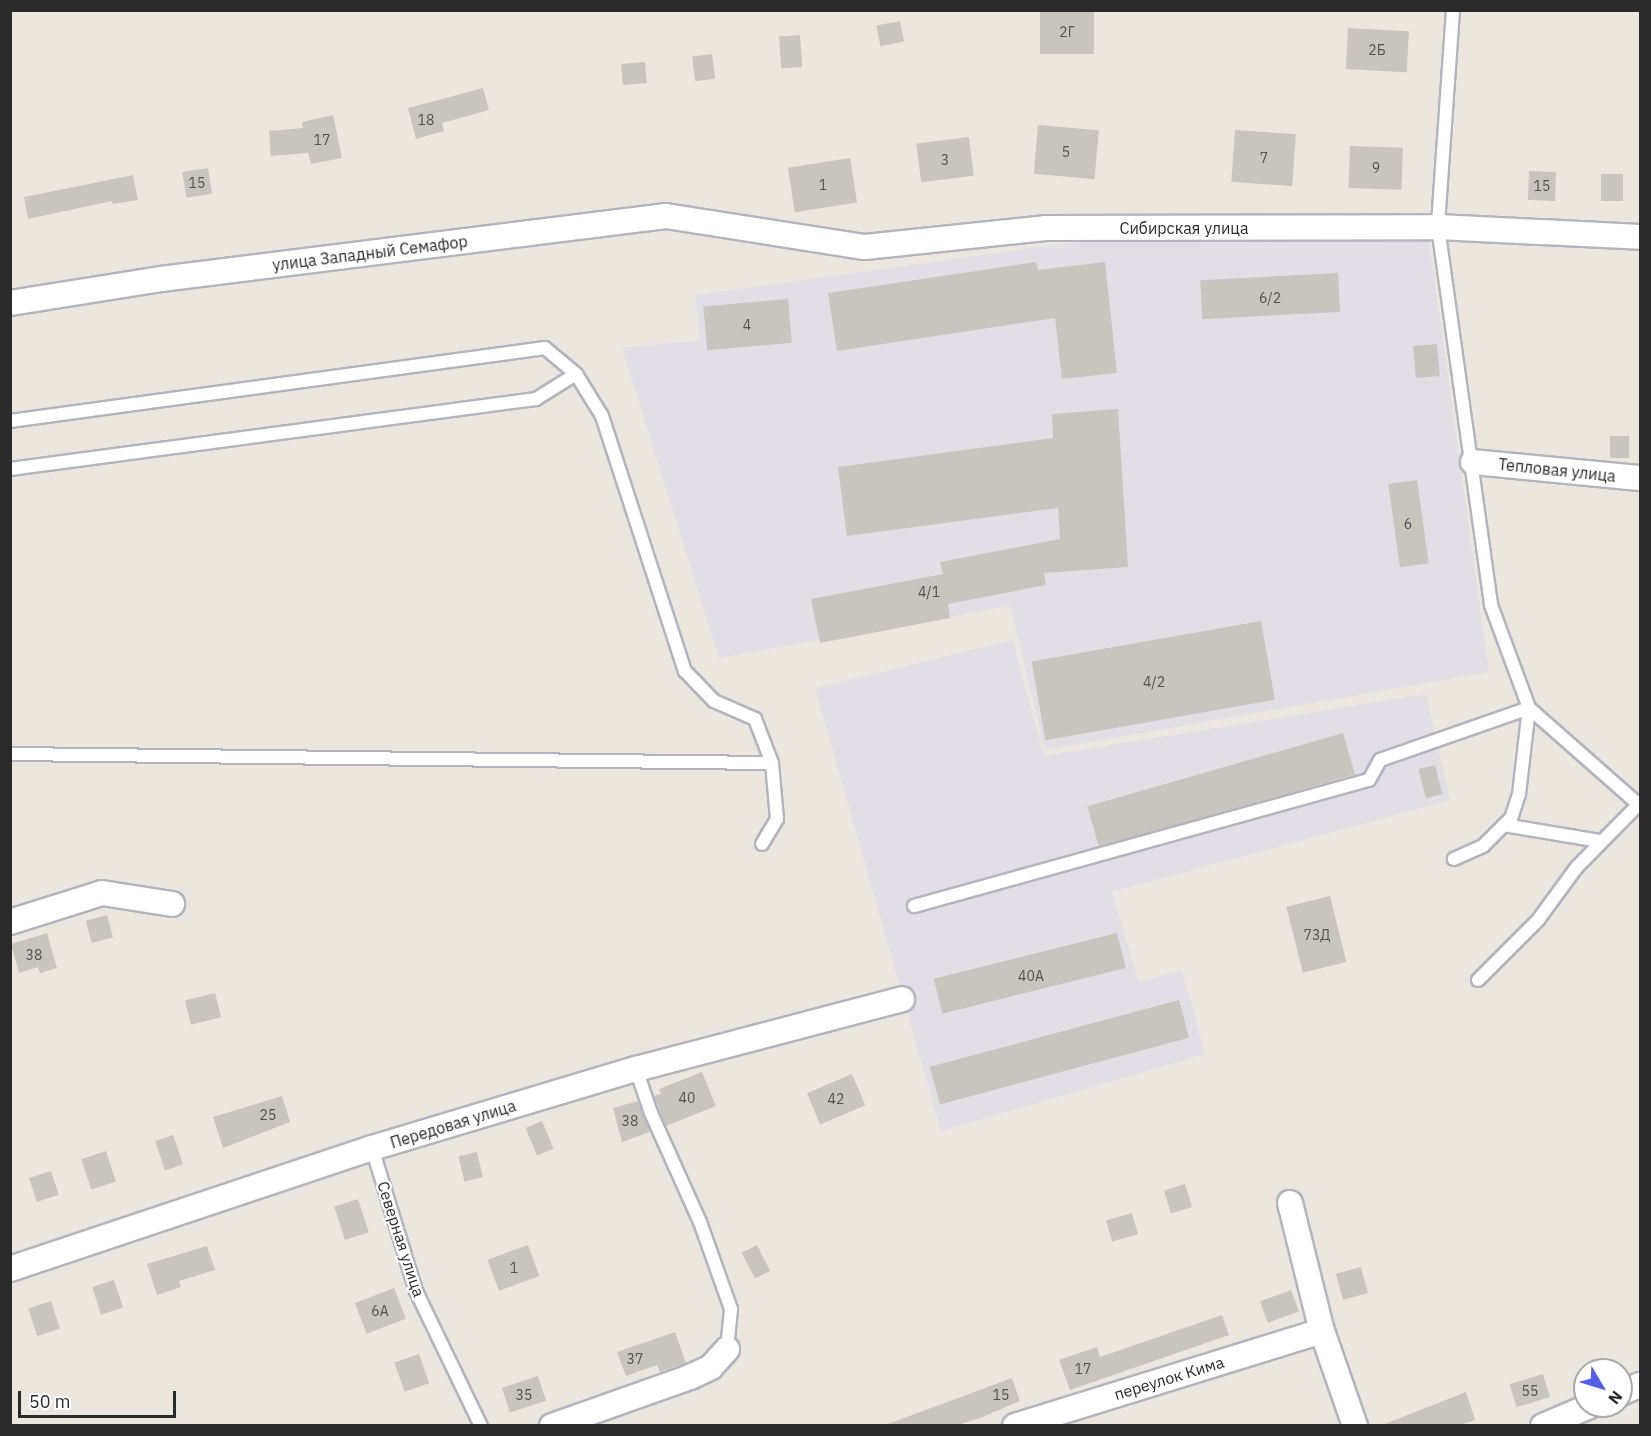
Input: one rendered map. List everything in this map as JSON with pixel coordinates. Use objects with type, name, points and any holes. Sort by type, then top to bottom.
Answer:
[{"type":"street","name":"улица Западный Семафор","points":[[10,303],[161,279],[666,216],[730,228]]},
{"type":"street","name":"Сибирская улица","points":[[730,228],[865,247],[1045,228],[1438,227],[1641,237]]},
{"type":"street","name":"Тепловая улица","points":[[1473,462],[1641,477]]},
{"type":"street","points":[[10,922],[102,893],[172,904]]},
{"type":"street","name":"Передовая улица","points":[[10,1269],[372,1148],[636,1069],[902,999]]},
{"type":"street","points":[[1290,1203],[1322,1331],[1355,1425]]},
{"type":"street","name":"переулок Кима","points":[[1015,1425],[1322,1331]]},
{"type":"street","points":[[552,1425],[690,1377],[711,1366],[727,1349]]},
{"type":"street","points":[[1543,1425],[1573,1413]]},
{"type":"lane","points":[[1453,10],[1438,227],[1473,462],[1491,605],[1529,708],[1519,794],[1504,825],[1483,846],[1454,859]]},
{"type":"lane","points":[[10,421],[545,348],[576,374],[602,416],[685,671],[714,701],[755,719],[772,763],[777,819],[762,844]]},
{"type":"lane","points":[[10,469],[536,399],[576,374]]},
{"type":"lane","points":[[1479,980],[1538,920],[1600,841],[1640,805],[1529,708]]},
{"type":"lane","points":[[915,906],[1369,780],[1380,760],[1529,708]]},
{"type":"lane","points":[[10,754],[772,763]]},
{"type":"lane","points":[[1504,825],[1600,841]]},
{"type":"lane","points":[[636,1069],[651,1113],[700,1222],[731,1309],[727,1349]]},
{"type":"lane","name":"Северная улица","points":[[372,1148],[416,1292],[481,1425]]},
{"type":"shaded area","points":[[1105,238],[1429,240],[1489,672],[1045,750],[1010,606],[719,658],[622,348],[700,340],[695,295]]},
{"type":"shaded area","points":[[1013,640],[1044,756],[1426,694],[1450,800],[1112,892],[1139,982],[1182,970],[1205,1054],[941,1131],[815,688]]},
{"type":"building","points":[[1040,10],[1094,10],[1094,54],[1040,54]]},
{"type":"building","points":[[900,21],[904,42],[880,46],[876,26]]},
{"type":"building","points":[[1348,28],[1409,31],[1407,72],[1346,69]]},
{"type":"building","points":[[800,35],[802,67],[781,68],[779,36]]},
{"type":"building","points":[[712,54],[715,79],[695,81],[692,56]]},
{"type":"building","points":[[645,62],[647,83],[623,85],[621,64]]},
{"type":"building","points":[[483,88],[489,110],[442,123],[444,131],[416,139],[408,108]]},
{"type":"building","points":[[333,115],[342,158],[311,164],[308,153],[271,156],[269,131],[303,128],[302,122]]},
{"type":"building","points":[[1038,125],[1099,130],[1094,179],[1034,174]]},
{"type":"building","points":[[1235,130],[1296,134],[1292,186],[1231,182]]},
{"type":"building","points":[[969,137],[974,176],[921,182],[916,143]]},
{"type":"building","points":[[1350,146],[1403,148],[1402,190],[1349,188]]},
{"type":"building","points":[[850,158],[857,202],[795,212],[788,168]]},
{"type":"building","points":[[208,168],[212,194],[186,198],[182,172]]},
{"type":"building","points":[[1529,171],[1556,172],[1555,201],[1528,200]]},
{"type":"building","points":[[1601,174],[1623,174],[1623,201],[1601,201]]},
{"type":"building","points":[[133,175],[138,200],[113,204],[112,201],[28,219],[24,197]]},
{"type":"building","points":[[1036,262],[1038,270],[1105,262],[1117,373],[1062,379],[1055,318],[837,351],[828,293]]},
{"type":"building","points":[[1338,273],[1340,312],[1202,319],[1200,280]]},
{"type":"building","points":[[788,299],[792,343],[707,350],[703,306]]},
{"type":"building","points":[[1437,344],[1440,376],[1416,378],[1413,346]]},
{"type":"building","points":[[1118,409],[1128,567],[1044,573],[1046,585],[948,604],[950,618],[820,643],[811,599],[943,574],[940,562],[1060,539],[1058,508],[847,536],[838,467],[1053,438],[1052,414]]},
{"type":"building","points":[[1610,436],[1629,436],[1629,458],[1610,458]]},
{"type":"building","points":[[1417,480],[1429,563],[1400,567],[1388,484]]},
{"type":"building","points":[[1261,621],[1275,700],[1045,740],[1032,661]]},
{"type":"building","points":[[1343,733],[1355,774],[1099,848],[1087,806]]},
{"type":"building","points":[[1435,765],[1442,794],[1426,798],[1419,769]]},
{"type":"building","points":[[1330,896],[1346,962],[1303,973],[1286,907]]},
{"type":"building","points":[[107,915],[113,937],[92,943],[86,921]]},
{"type":"building","points":[[47,933],[57,968],[40,973],[38,967],[19,973],[11,944]]},
{"type":"building","points":[[1117,933],[1126,968],[942,1014],[934,979]]},
{"type":"building","points":[[215,993],[221,1017],[191,1025],[185,1000]]},
{"type":"building","points":[[1179,1000],[1189,1038],[940,1104],[930,1067]]},
{"type":"building","points":[[702,1072],[716,1106],[666,1126],[654,1096],[661,1094],[659,1089]]},
{"type":"building","points":[[852,1074],[865,1105],[820,1124],[807,1093]]},
{"type":"building","points":[[282,1096],[290,1122],[223,1148],[213,1117]]},
{"type":"building","points":[[638,1101],[650,1132],[622,1142],[613,1108]]},
{"type":"building","points":[[542,1121],[554,1149],[537,1156],[525,1128]]},
{"type":"building","points":[[173,1135],[183,1164],[165,1170],[155,1141]]},
{"type":"building","points":[[106,1151],[116,1181],[91,1189],[81,1159]]},
{"type":"building","points":[[477,1152],[483,1177],[464,1182],[458,1156]]},
{"type":"building","points":[[51,1171],[59,1195],[37,1202],[29,1178]]},
{"type":"building","points":[[1185,1184],[1192,1207],[1171,1213],[1164,1190]]},
{"type":"building","points":[[358,1199],[369,1232],[345,1240],[334,1207]]},
{"type":"building","points":[[1132,1213],[1138,1234],[1112,1242],[1106,1220]]},
{"type":"building","points":[[528,1245],[539,1276],[499,1291],[488,1260]]},
{"type":"building","points":[[757,1245],[770,1271],[755,1279],[742,1253]]},
{"type":"building","points":[[207,1246],[215,1270],[179,1281],[181,1287],[157,1295],[147,1264]]},
{"type":"building","points":[[1361,1267],[1368,1293],[1343,1300],[1336,1274]]},
{"type":"building","points":[[114,1280],[123,1308],[101,1315],[92,1287]]},
{"type":"building","points":[[394,1288],[406,1319],[367,1334],[355,1303]]},
{"type":"building","points":[[1291,1290],[1299,1312],[1268,1323],[1260,1301]]},
{"type":"building","points":[[51,1301],[60,1329],[37,1336],[28,1308]]},
{"type":"building","points":[[1222,1315],[1229,1335],[1070,1390],[1059,1360],[1097,1347],[1100,1357]]},
{"type":"building","points":[[675,1332],[686,1363],[660,1372],[657,1365],[626,1376],[617,1352]]},
{"type":"building","points":[[419,1354],[429,1383],[405,1392],[394,1362]]},
{"type":"building","points":[[1543,1374],[1550,1397],[1517,1407],[1510,1384]]},
{"type":"building","points":[[538,1376],[546,1401],[510,1412],[502,1388]]},
{"type":"building","points":[[1012,1378],[1020,1401],[980,1418],[958,1425],[885,1425]]},
{"type":"building","points":[[1466,1392],[1475,1420],[1460,1425],[1382,1425]]}]
